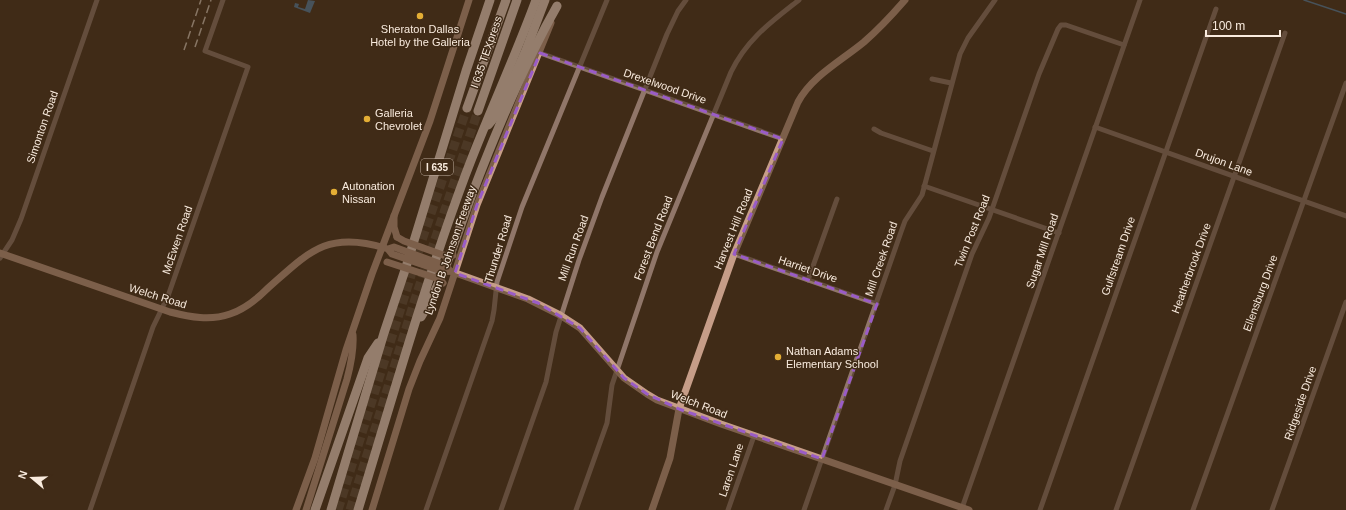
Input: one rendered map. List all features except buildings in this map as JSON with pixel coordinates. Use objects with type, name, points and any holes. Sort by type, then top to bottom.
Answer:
[{"type":"highway","points":[[477,36],[483,0]]},
{"type":"highway","name":"I 635","points":[[331,510],[384,333],[477,36],[490,0]]},
{"type":"highway","name":"I 635 TEXpress","points":[[468,108],[506,0]]},
{"type":"highway","name":"I 635 TEXpress","points":[[478,111],[517,0]]},
{"type":"highway","name":"Lyndon B Johnson Freeway","points":[[358,510],[444,235],[482,132],[536,0]]},
{"type":"highway","points":[[482,132],[498,113],[526,50],[545,0]]},
{"type":"highway","points":[[414,330],[431,300],[454,248],[490,148],[540,35],[558,3]]},
{"type":"highway","points":[[315,510],[368,358],[384,333]]},
{"type":"street","name":"Simonton Road","points":[[1,255],[12,240],[22,219],[97,0]]},
{"type":"street","name":"McEwen Road","points":[[90,510],[153,327],[168,296],[248,67],[205,51],[223,0]]},
{"type":"street","points":[[296,510],[315,458],[353,331],[372,274],[384,248],[395,210],[430,121],[470,0]]},
{"type":"street","name":"Thunder Road","points":[[426,510],[492,320],[497,282],[522,207],[607,0]]},
{"type":"street","name":"Mill Run Road","points":[[501,510],[546,382],[560,315],[579,260],[602,197],[668,34],[678,11],[686,0]]},
{"type":"street","name":"Forest Bend Road","points":[[576,510],[607,423],[610,393],[617,370],[666,230],[713,113],[744,49],[765,26],[799,0]]},
{"type":"street","name":"Harvest Hill Road","points":[[652,510],[670,458],[679,409],[734,254],[798,102],[809,86],[864,42],[905,0]]},
{"type":"street","name":"Mill Creek Road","points":[[804,510],[905,221],[917,204],[924,186],[951,83],[963,46],[996,0]]},
{"type":"street","name":"Sugar Mill Road","points":[[966,509],[1095,127],[1140,0]]},
{"type":"street","name":"Lyndon B Johnson Freeway","points":[[372,510],[409,389],[445,304],[453,272],[477,205],[540,54],[558,3]]},
{"type":"street","name":"Gulfstream Drive","points":[[1040,510],[1216,9]]},
{"type":"street","name":"Twin Post Road","points":[[886,510],[895,484],[900,461],[972,254],[992,210],[1039,74],[1055,35],[1061,25],[1066,25],[1124,45]]},
{"type":"street","name":"Heatherbrook Drive","points":[[1116,510],[1285,33]]},
{"type":"street","name":"Drexelwood Drive","points":[[540,54],[713,113],[783,139]]},
{"type":"street","points":[[932,79],[951,83]]},
{"type":"street","name":"Ellensburg Drive","points":[[1193,510],[1346,83]]},
{"type":"street","name":"Drujon Lane","points":[[1095,127],[1346,216]]},
{"type":"street","points":[[874,129],[881,133],[933,151]]},
{"type":"street","points":[[924,186],[1059,233]]},
{"type":"street","points":[[808,280],[836,199]]},
{"type":"street","points":[[395,210],[394,227],[397,237],[443,255],[453,255],[462,250]]},
{"type":"street","name":"Welch Road","points":[[1,255],[162,310],[195,318],[208,318],[241,310],[254,301],[295,264],[309,253],[316,250],[332,244],[353,242],[384,248],[392,254],[444,272],[453,272],[538,303],[560,315],[580,328],[624,378],[647,394],[679,409],[966,509]]},
{"type":"street","name":"Harriet Drive","points":[[734,254],[877,304]]},
{"type":"street","points":[[372,274],[379,265],[388,262],[439,279],[443,282],[446,294],[445,304]]},
{"type":"street","name":"Ridgeside Drive","points":[[1272,510],[1346,302]]},
{"type":"street","points":[[306,510],[352,361],[354,347],[353,331]]},
{"type":"street","name":"Laren Lane","points":[[728,510],[754,436]]},
{"type":"highlighted area","points":[[540,53],[783,139],[734,254],[877,304],[822,459],[679,409],[647,394],[624,378],[580,328],[538,303],[455,273],[477,205]]},
{"type":"water","points":[[308,0],[315,1],[310,13],[294,7],[295,3],[299,4],[298,7],[305,9]]},
{"type":"waterway","points":[[1304,0],[1346,14]]},
{"type":"tunnel","points":[[338,510],[423,237],[467,108]]},
{"type":"tunnel","points":[[350,510],[416,296],[478,111]]},
{"type":"railway","points":[[184,50],[201,0]]},
{"type":"railway","points":[[195,47],[211,0]]},
{"type":"place","name":"Sheraton Dallas Hotel by the Galleria","points":[[420,16]]},
{"type":"place","name":"Galleria Chevrolet","points":[[367,119]]},
{"type":"place","name":"Autonation Nissan","points":[[334,192]]},
{"type":"place","name":"Nathan Adams Elementary School","points":[[778,357]]}]
